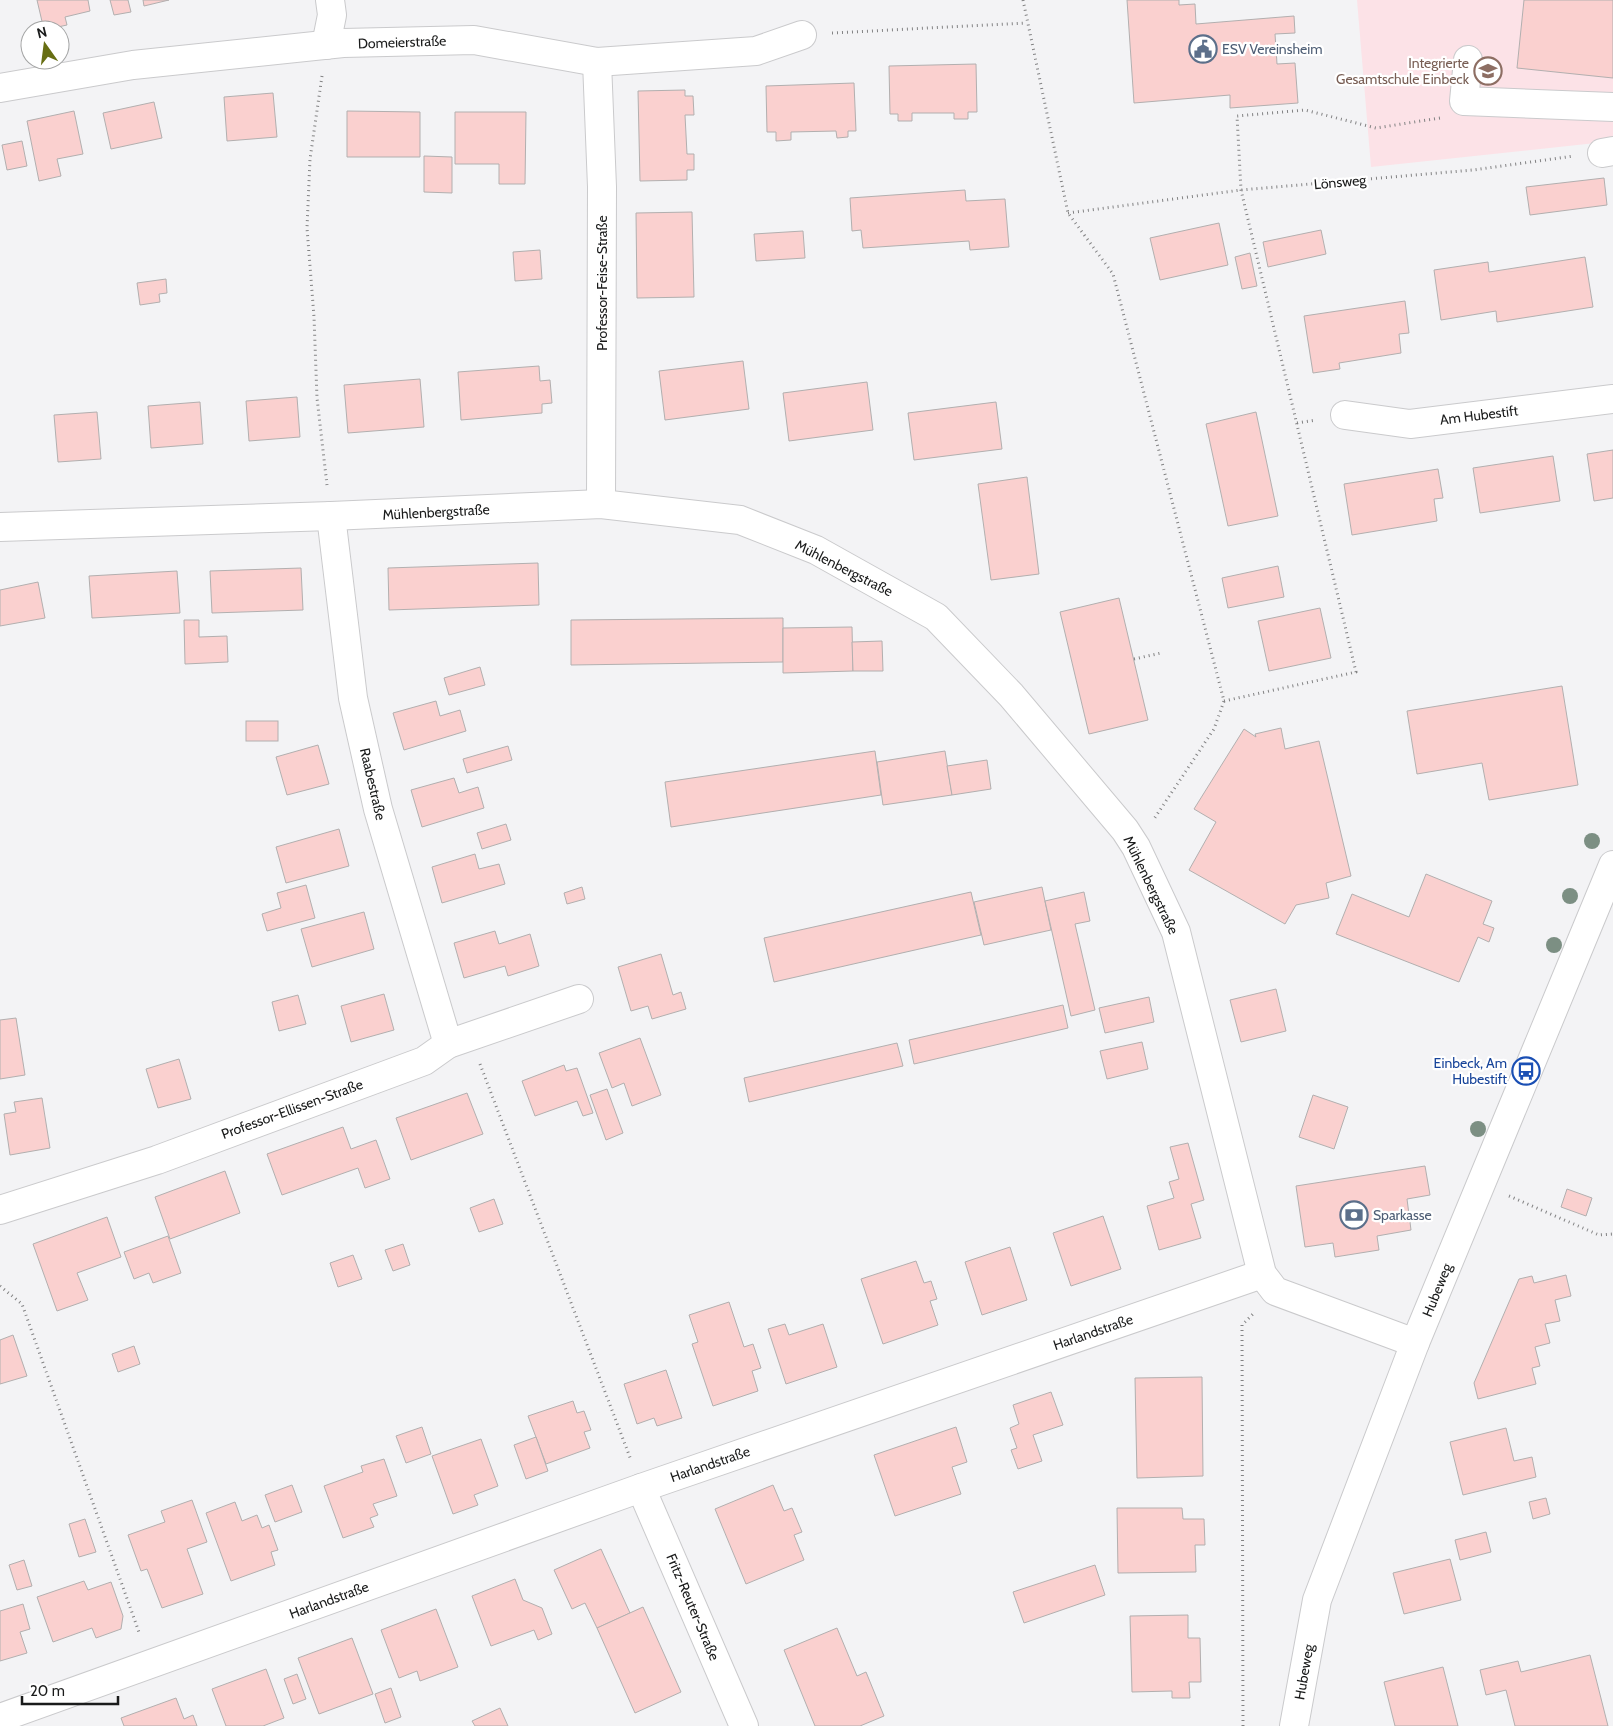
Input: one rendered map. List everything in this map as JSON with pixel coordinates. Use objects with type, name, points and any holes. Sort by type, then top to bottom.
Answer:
[{"type":"street","points":[[326,45],[332,15],[330,0]]},
{"type":"street","name":"Domeierstraße","points":[[0,88],[132,66],[326,45],[474,40],[597,62],[756,51],[802,35]]},
{"type":"street","points":[[1468,60],[1464,101],[1613,107]]},
{"type":"street","name":"Professor-Feise-Straße","points":[[597,62],[602,187],[601,504]]},
{"type":"street","name":"Am Hubestift","points":[[1346,415],[1410,424],[1613,399]]},
{"type":"street","name":"Mühlenbergstraße","points":[[0,527],[331,516],[601,504],[740,520],[816,550],[936,617],[1011,695],[1125,830],[1136,847],[1176,932],[1269,1283]]},
{"type":"street","name":"Raabestraße","points":[[331,516],[353,698],[378,809],[448,1044]]},
{"type":"street","name":"Hubeweg","points":[[1294,1726],[1317,1600],[1416,1343],[1613,865]]},
{"type":"street","name":"Professor-Ellissen-Straße","points":[[0,1210],[157,1160],[424,1061],[448,1044],[579,999]]},
{"type":"street","points":[[1269,1283],[1416,1343]]},
{"type":"street","name":"Harlandstraße","points":[[0,1718],[641,1488],[1269,1283]]},
{"type":"street","name":"Fritz-Reuter-Straße","points":[[641,1488],[744,1726]]},
{"type":"path","points":[[1023,0],[1026,23],[1068,213],[1113,274],[1224,701],[1214,728],[1136,847]]},
{"type":"path","points":[[802,35],[1026,23]]},
{"type":"path","points":[[326,45],[310,159],[307,228],[314,317],[317,398],[331,516]]},
{"type":"path","points":[[1224,701],[1356,672],[1241,190],[1237,116],[1305,110],[1376,128],[1443,118],[1464,101]]},
{"type":"path","name":"Lönsweg","points":[[1068,213],[1241,190],[1473,170],[1607,152]]},
{"type":"path","points":[[1134,659],[1161,653]]},
{"type":"path","points":[[448,1044],[480,1064],[641,1488]]},
{"type":"path","points":[[1481,1183],[1599,1235],[1613,1234]]},
{"type":"path","points":[[1244,1726],[1242,1325],[1269,1283]]},
{"type":"path","points":[[0,1286],[22,1304],[150,1664]]},
{"type":"shaded area","name":"Integrierte Gesamtschule Einbeck","points":[[1357,0],[1613,0],[1613,161],[1605,142],[1371,167]]},
{"type":"building","points":[[37,0],[88,0],[90,11],[65,17],[66,20],[42,20]]},
{"type":"building","points":[[110,0],[128,0],[131,12],[114,15]]},
{"type":"building","points":[[143,0],[169,0],[144,6]]},
{"type":"building","name":"ESV Vereinsheim","points":[[1127,0],[1179,0],[1179,5],[1195,4],[1196,24],[1294,16],[1295,33],[1275,34],[1277,64],[1295,63],[1298,103],[1230,108],[1230,95],[1134,103]]},
{"type":"building","points":[[1524,0],[1613,0],[1613,78],[1517,68]]},
{"type":"building","points":[[976,64],[977,112],[968,112],[968,119],[954,119],[954,113],[912,113],[912,121],[898,121],[898,114],[890,114],[889,66]]},
{"type":"building","points":[[854,83],[856,131],[848,131],[848,137],[837,138],[836,131],[791,132],[791,140],[776,141],[776,132],[767,132],[766,86]]},
{"type":"building","points":[[685,90],[685,96],[693,96],[694,115],[685,115],[687,154],[694,154],[694,170],[687,170],[687,180],[640,181],[638,91]]},
{"type":"building","points":[[273,93],[277,137],[227,141],[224,97]]},
{"type":"building","points":[[154,102],[162,138],[111,149],[103,113]]},
{"type":"building","points":[[74,111],[83,154],[57,159],[61,176],[39,181],[27,121]]},
{"type":"building","points":[[347,111],[420,112],[420,157],[347,157]]},
{"type":"building","points":[[455,112],[526,112],[525,184],[499,184],[499,164],[455,164]]},
{"type":"building","points":[[22,141],[27,166],[7,170],[2,145]]},
{"type":"building","points":[[424,156],[452,157],[452,193],[424,192]]},
{"type":"building","points":[[1604,178],[1607,205],[1530,215],[1526,187]]},
{"type":"building","points":[[965,190],[966,201],[1005,199],[1009,247],[970,250],[969,241],[863,248],[861,230],[852,231],[850,198]]},
{"type":"building","points":[[692,212],[694,297],[637,298],[636,213]]},
{"type":"building","points":[[1219,223],[1228,265],[1160,280],[1150,238]]},
{"type":"building","points":[[1321,230],[1326,254],[1268,267],[1263,242]]},
{"type":"building","points":[[803,231],[805,258],[756,261],[754,234]]},
{"type":"building","points":[[540,250],[542,279],[515,281],[513,252]]},
{"type":"building","points":[[1250,253],[1257,286],[1242,289],[1235,257]]},
{"type":"building","points":[[1585,257],[1593,307],[1497,322],[1496,311],[1441,320],[1434,270],[1488,262],[1489,272]]},
{"type":"building","points":[[166,279],[167,293],[159,294],[160,302],[140,305],[137,283]]},
{"type":"building","points":[[1405,301],[1409,333],[1399,334],[1401,353],[1339,363],[1340,369],[1313,373],[1304,316]]},
{"type":"building","points":[[743,361],[749,409],[665,420],[659,371]]},
{"type":"building","points":[[539,366],[540,381],[550,380],[552,403],[542,404],[542,413],[461,420],[458,372]]},
{"type":"building","points":[[420,379],[424,427],[348,433],[344,385]]},
{"type":"building","points":[[867,382],[873,430],[789,441],[783,393]]},
{"type":"building","points":[[297,397],[300,437],[249,441],[246,401]]},
{"type":"building","points":[[200,402],[203,444],[151,448],[148,406]]},
{"type":"building","points":[[996,402],[1002,449],[914,460],[908,413]]},
{"type":"building","points":[[97,412],[101,459],[58,462],[54,415]]},
{"type":"building","points":[[1256,412],[1278,516],[1228,526],[1206,424]]},
{"type":"building","points":[[1613,450],[1613,498],[1594,501],[1587,454]]},
{"type":"building","points":[[1553,456],[1560,501],[1480,513],[1473,468]]},
{"type":"building","points":[[1438,469],[1443,498],[1434,499],[1437,521],[1352,535],[1344,484]]},
{"type":"building","points":[[1027,477],[1039,574],[991,580],[978,484]]},
{"type":"building","points":[[538,563],[539,605],[389,610],[388,568]]},
{"type":"building","points":[[1278,566],[1284,597],[1228,608],[1222,578]]},
{"type":"building","points":[[301,568],[303,610],[212,613],[210,571]]},
{"type":"building","points":[[177,571],[180,613],[92,618],[89,576]]},
{"type":"building","points":[[38,582],[45,618],[0,626],[0,590]]},
{"type":"building","points":[[1119,598],[1148,720],[1089,734],[1060,612]]},
{"type":"building","points":[[1320,608],[1331,658],[1269,671],[1258,621]]},
{"type":"building","points":[[783,618],[783,662],[571,665],[571,620]]},
{"type":"building","points":[[184,620],[199,620],[199,637],[227,636],[228,662],[185,664]]},
{"type":"building","points":[[852,627],[853,671],[783,673],[783,628]]},
{"type":"building","points":[[882,641],[883,671],[853,671],[852,642]]},
{"type":"building","points":[[480,667],[485,685],[449,695],[444,678]]},
{"type":"building","points":[[1562,686],[1578,785],[1489,800],[1482,763],[1417,774],[1407,711]]},
{"type":"building","points":[[436,701],[440,716],[460,710],[466,731],[404,750],[393,713]]},
{"type":"building","points":[[246,721],[278,721],[278,741],[246,741]]},
{"type":"building","points":[[1281,728],[1285,749],[1319,741],[1351,876],[1326,883],[1329,898],[1296,905],[1285,924],[1189,870],[1216,822],[1194,809],[1244,729],[1256,737],[1255,734]]},
{"type":"building","points":[[318,745],[329,784],[287,795],[276,757]]},
{"type":"building","points":[[508,746],[512,760],[467,773],[463,759]]},
{"type":"building","points":[[875,751],[881,795],[671,827],[665,782]]},
{"type":"building","points":[[945,751],[952,795],[883,805],[877,762]]},
{"type":"building","points":[[987,760],[991,789],[952,795],[947,766]]},
{"type":"building","points":[[454,778],[459,793],[478,787],[484,808],[422,827],[411,790]]},
{"type":"building","points":[[506,824],[511,840],[482,849],[477,833]]},
{"type":"building","points":[[339,829],[349,866],[286,883],[276,847]]},
{"type":"building","points":[[475,854],[479,869],[499,864],[505,884],[442,903],[432,867]]},
{"type":"building","points":[[1426,874],[1492,901],[1483,924],[1494,928],[1489,942],[1478,937],[1459,982],[1336,934],[1352,894],[1409,917]]},
{"type":"building","points":[[306,885],[315,918],[267,931],[262,914],[281,908],[277,893]]},
{"type":"building","points":[[582,887],[585,899],[567,904],[564,893]]},
{"type":"building","points":[[1042,887],[1051,930],[984,945],[974,902]]},
{"type":"building","points":[[971,892],[981,935],[774,982],[764,938]]},
{"type":"building","points":[[1084,892],[1090,921],[1075,924],[1095,1010],[1071,1016],[1045,901]]},
{"type":"building","points":[[364,912],[374,949],[312,967],[301,929]]},
{"type":"building","points":[[495,931],[499,944],[530,934],[539,966],[508,976],[505,966],[464,978],[454,943]]},
{"type":"building","points":[[661,954],[673,995],[681,992],[686,1009],[652,1019],[648,1006],[631,1011],[618,967]]},
{"type":"building","points":[[1276,989],[1286,1031],[1241,1042],[1230,1000]]},
{"type":"building","points":[[384,994],[394,1030],[351,1042],[341,1006]]},
{"type":"building","points":[[298,995],[306,1024],[279,1031],[272,1002]]},
{"type":"building","points":[[1149,997],[1154,1022],[1105,1033],[1099,1008]]},
{"type":"building","points":[[1063,1005],[1068,1028],[914,1064],[909,1040]]},
{"type":"building","points":[[16,1018],[25,1075],[0,1079],[0,1020]]},
{"type":"building","points":[[640,1038],[661,1095],[632,1106],[624,1083],[612,1088],[599,1053]]},
{"type":"building","points":[[1142,1042],[1148,1069],[1107,1079],[1100,1051]]},
{"type":"building","points":[[897,1043],[903,1066],[749,1102],[744,1078]]},
{"type":"building","points":[[179,1059],[191,1099],[158,1108],[146,1069]]},
{"type":"building","points":[[564,1065],[566,1071],[577,1068],[593,1113],[583,1116],[577,1101],[535,1116],[522,1081]]},
{"type":"building","points":[[607,1089],[623,1133],[606,1140],[590,1095]]},
{"type":"building","points":[[467,1093],[483,1134],[411,1160],[396,1118]]},
{"type":"building","points":[[1313,1095],[1348,1107],[1334,1149],[1299,1137]]},
{"type":"building","points":[[42,1098],[50,1148],[10,1155],[4,1114],[16,1112],[14,1102]]},
{"type":"building","points":[[343,1127],[351,1149],[376,1140],[390,1179],[365,1188],[358,1168],[282,1195],[267,1154]]},
{"type":"building","points":[[1188,1143],[1204,1200],[1191,1204],[1201,1238],[1159,1250],[1147,1206],[1174,1198],[1169,1182],[1179,1179],[1170,1147]]},
{"type":"building","name":"Sparkasse","points":[[1425,1166],[1430,1195],[1407,1199],[1411,1230],[1377,1236],[1379,1250],[1335,1257],[1333,1243],[1305,1247],[1296,1186]]},
{"type":"building","points":[[225,1171],[240,1213],[170,1239],[155,1197]]},
{"type":"building","points":[[1567,1189],[1592,1198],[1586,1216],[1561,1207]]},
{"type":"building","points":[[494,1199],[503,1224],[479,1232],[470,1208]]},
{"type":"building","points":[[1103,1216],[1121,1269],[1071,1286],[1053,1233]]},
{"type":"building","points":[[107,1217],[121,1257],[77,1273],[88,1300],[57,1311],[33,1244]]},
{"type":"building","points":[[168,1236],[181,1273],[153,1283],[149,1273],[134,1279],[124,1252]]},
{"type":"building","points":[[403,1244],[410,1265],[393,1271],[385,1250]]},
{"type":"building","points":[[1010,1247],[1027,1300],[982,1315],[965,1262]]},
{"type":"building","points":[[353,1255],[362,1279],[338,1287],[330,1263]]},
{"type":"building","points":[[916,1261],[924,1283],[931,1281],[937,1299],[930,1301],[938,1325],[883,1344],[861,1279]]},
{"type":"building","points":[[1566,1275],[1571,1296],[1555,1300],[1560,1321],[1545,1324],[1550,1343],[1535,1347],[1540,1366],[1532,1368],[1536,1384],[1478,1399],[1474,1383],[1519,1279],[1532,1276],[1534,1283]]},
{"type":"building","points":[[729,1302],[744,1347],[753,1344],[761,1368],[752,1371],[758,1391],[713,1406],[692,1344],[698,1342],[689,1315]]},
{"type":"building","points":[[785,1324],[789,1335],[823,1324],[837,1367],[786,1384],[768,1329]]},
{"type":"building","points":[[13,1335],[27,1376],[0,1384],[0,1340]]},
{"type":"building","points":[[134,1346],[140,1364],[118,1372],[112,1354]]},
{"type":"building","points":[[666,1370],[682,1418],[657,1426],[654,1418],[637,1424],[624,1384]]},
{"type":"building","points":[[1202,1377],[1203,1476],[1137,1478],[1135,1378]]},
{"type":"building","points":[[1051,1392],[1063,1425],[1033,1435],[1042,1461],[1018,1469],[1011,1450],[1017,1448],[1010,1428],[1019,1424],[1013,1405]]},
{"type":"building","points":[[573,1401],[577,1413],[584,1411],[591,1430],[584,1432],[590,1448],[546,1464],[528,1416]]},
{"type":"building","points":[[422,1427],[431,1454],[406,1463],[396,1436]]},
{"type":"building","points":[[956,1427],[967,1462],[952,1467],[961,1494],[895,1516],[874,1455]]},
{"type":"building","points":[[1506,1428],[1514,1461],[1532,1457],[1536,1477],[1463,1495],[1450,1442]]},
{"type":"building","points":[[536,1437],[548,1471],[526,1479],[514,1445]]},
{"type":"building","points":[[481,1439],[498,1486],[474,1495],[478,1505],[453,1514],[432,1456]]},
{"type":"building","points":[[384,1459],[397,1496],[373,1504],[378,1515],[370,1518],[374,1527],[343,1538],[324,1486],[363,1472],[361,1466]]},
{"type":"building","points":[[292,1485],[302,1512],[275,1522],[265,1495]]},
{"type":"building","points":[[773,1485],[784,1511],[792,1508],[802,1532],[794,1535],[804,1560],[746,1584],[715,1509]]},
{"type":"building","points":[[1546,1498],[1550,1514],[1533,1519],[1529,1502]]},
{"type":"building","points":[[192,1500],[207,1542],[187,1549],[203,1594],[162,1608],[147,1569],[141,1571],[128,1535],[165,1522],[161,1511]]},
{"type":"building","points":[[235,1502],[242,1521],[257,1515],[262,1528],[269,1525],[278,1550],[271,1552],[275,1565],[231,1581],[206,1513]]},
{"type":"building","points":[[1117,1508],[1182,1508],[1183,1519],[1204,1519],[1205,1545],[1195,1545],[1196,1572],[1118,1573]]},
{"type":"building","points":[[85,1519],[96,1552],[79,1557],[69,1524]]},
{"type":"building","points":[[1486,1532],[1491,1552],[1460,1560],[1455,1540]]},
{"type":"building","points":[[601,1549],[630,1613],[597,1628],[585,1603],[572,1609],[554,1570]]},
{"type":"building","points":[[1450,1559],[1461,1600],[1404,1614],[1393,1573]]},
{"type":"building","points":[[24,1560],[32,1586],[17,1590],[9,1565]]},
{"type":"building","points":[[1095,1565],[1105,1595],[1024,1623],[1013,1592]]},
{"type":"building","points":[[515,1579],[523,1600],[542,1608],[552,1634],[538,1640],[534,1630],[491,1646],[472,1596]]},
{"type":"building","points":[[84,1581],[88,1590],[111,1582],[123,1616],[121,1629],[96,1638],[92,1628],[53,1642],[37,1597]]},
{"type":"building","points":[[23,1604],[30,1629],[20,1632],[27,1653],[0,1661],[0,1611]]},
{"type":"building","points":[[643,1607],[681,1692],[635,1713],[597,1628]]},
{"type":"building","points":[[436,1609],[458,1667],[420,1681],[417,1671],[399,1678],[381,1630]]},
{"type":"building","points":[[1188,1615],[1188,1638],[1200,1638],[1201,1682],[1189,1682],[1190,1698],[1172,1698],[1172,1691],[1132,1692],[1130,1616]]},
{"type":"building","points":[[837,1628],[857,1676],[866,1672],[884,1716],[860,1726],[815,1726],[784,1650]]},
{"type":"building","points":[[352,1638],[373,1694],[319,1714],[298,1658]]},
{"type":"building","points":[[1590,1655],[1608,1726],[1515,1726],[1506,1690],[1486,1695],[1480,1670],[1518,1661],[1521,1672]]},
{"type":"building","points":[[1443,1667],[1458,1726],[1395,1726],[1384,1682]]},
{"type":"building","points":[[266,1669],[284,1718],[263,1726],[226,1726],[212,1689]]},
{"type":"building","points":[[297,1674],[306,1699],[293,1704],[284,1679]]},
{"type":"building","points":[[391,1688],[401,1717],[385,1723],[375,1694]]},
{"type":"building","points":[[176,1698],[184,1719],[193,1715],[197,1726],[124,1726],[121,1718]]},
{"type":"building","points":[[500,1708],[508,1726],[475,1726],[472,1721]]},
{"type":"place","name":"ESV Vereinsheim","points":[[1203,49]]},
{"type":"place","name":"Integrierte Gesamtschule Einbeck","points":[[1488,71]]},
{"type":"place","name":"Einbeck, Am Hubestift","points":[[1526,1071]]},
{"type":"place","name":"Sparkasse","points":[[1354,1215]]}]
